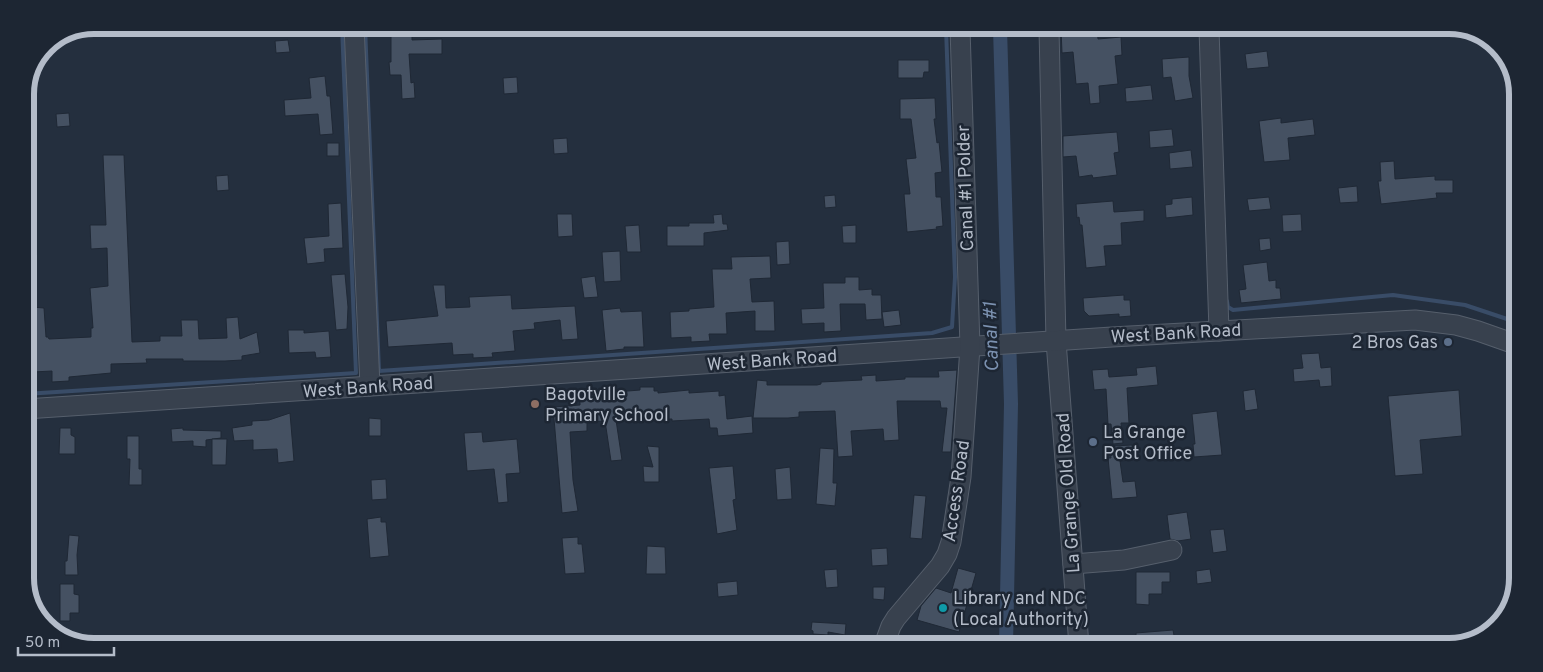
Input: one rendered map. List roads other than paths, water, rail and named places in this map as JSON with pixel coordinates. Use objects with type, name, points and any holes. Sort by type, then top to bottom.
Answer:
[{"type":"street","points":[[354,34],[370,386]]},
{"type":"street","name":"Canal #1 Polder","points":[[960,34],[979,347]]},
{"type":"street","name":"La Grange Old Road","points":[[1049,34],[1049,341],[1073,564],[1078,638]]},
{"type":"street","points":[[1209,34],[1219,331]]},
{"type":"street","name":"West Bank Road","points":[[34,408],[1049,341],[1416,320],[1456,325],[1509,342]]},
{"type":"street","name":"Access Road","points":[[887,638],[891,626],[940,566],[951,542],[979,347]]},
{"type":"street","points":[[1073,564],[1124,560],[1172,550]]},
{"type":"waterway","points":[[34,393],[356,373],[342,34]]},
{"type":"waterway","points":[[365,34],[379,371],[932,333],[952,327],[955,277],[946,34]]},
{"type":"waterway","name":"Canal #1","points":[[1000,34],[1011,404],[1006,638]]},
{"type":"waterway","points":[[1227,301],[1228,307],[1233,310],[1393,295],[1465,305],[1509,320]]},
{"type":"place","name":"2 Bros Gas","points":[[1448,342]]},
{"type":"place","name":"Bagotville Primary School","points":[[535,404]]},
{"type":"place","name":"La Grange Post Office","points":[[1093,442]]},
{"type":"place","name":"Library and NDC (Local Authority)","points":[[943,608]]}]
